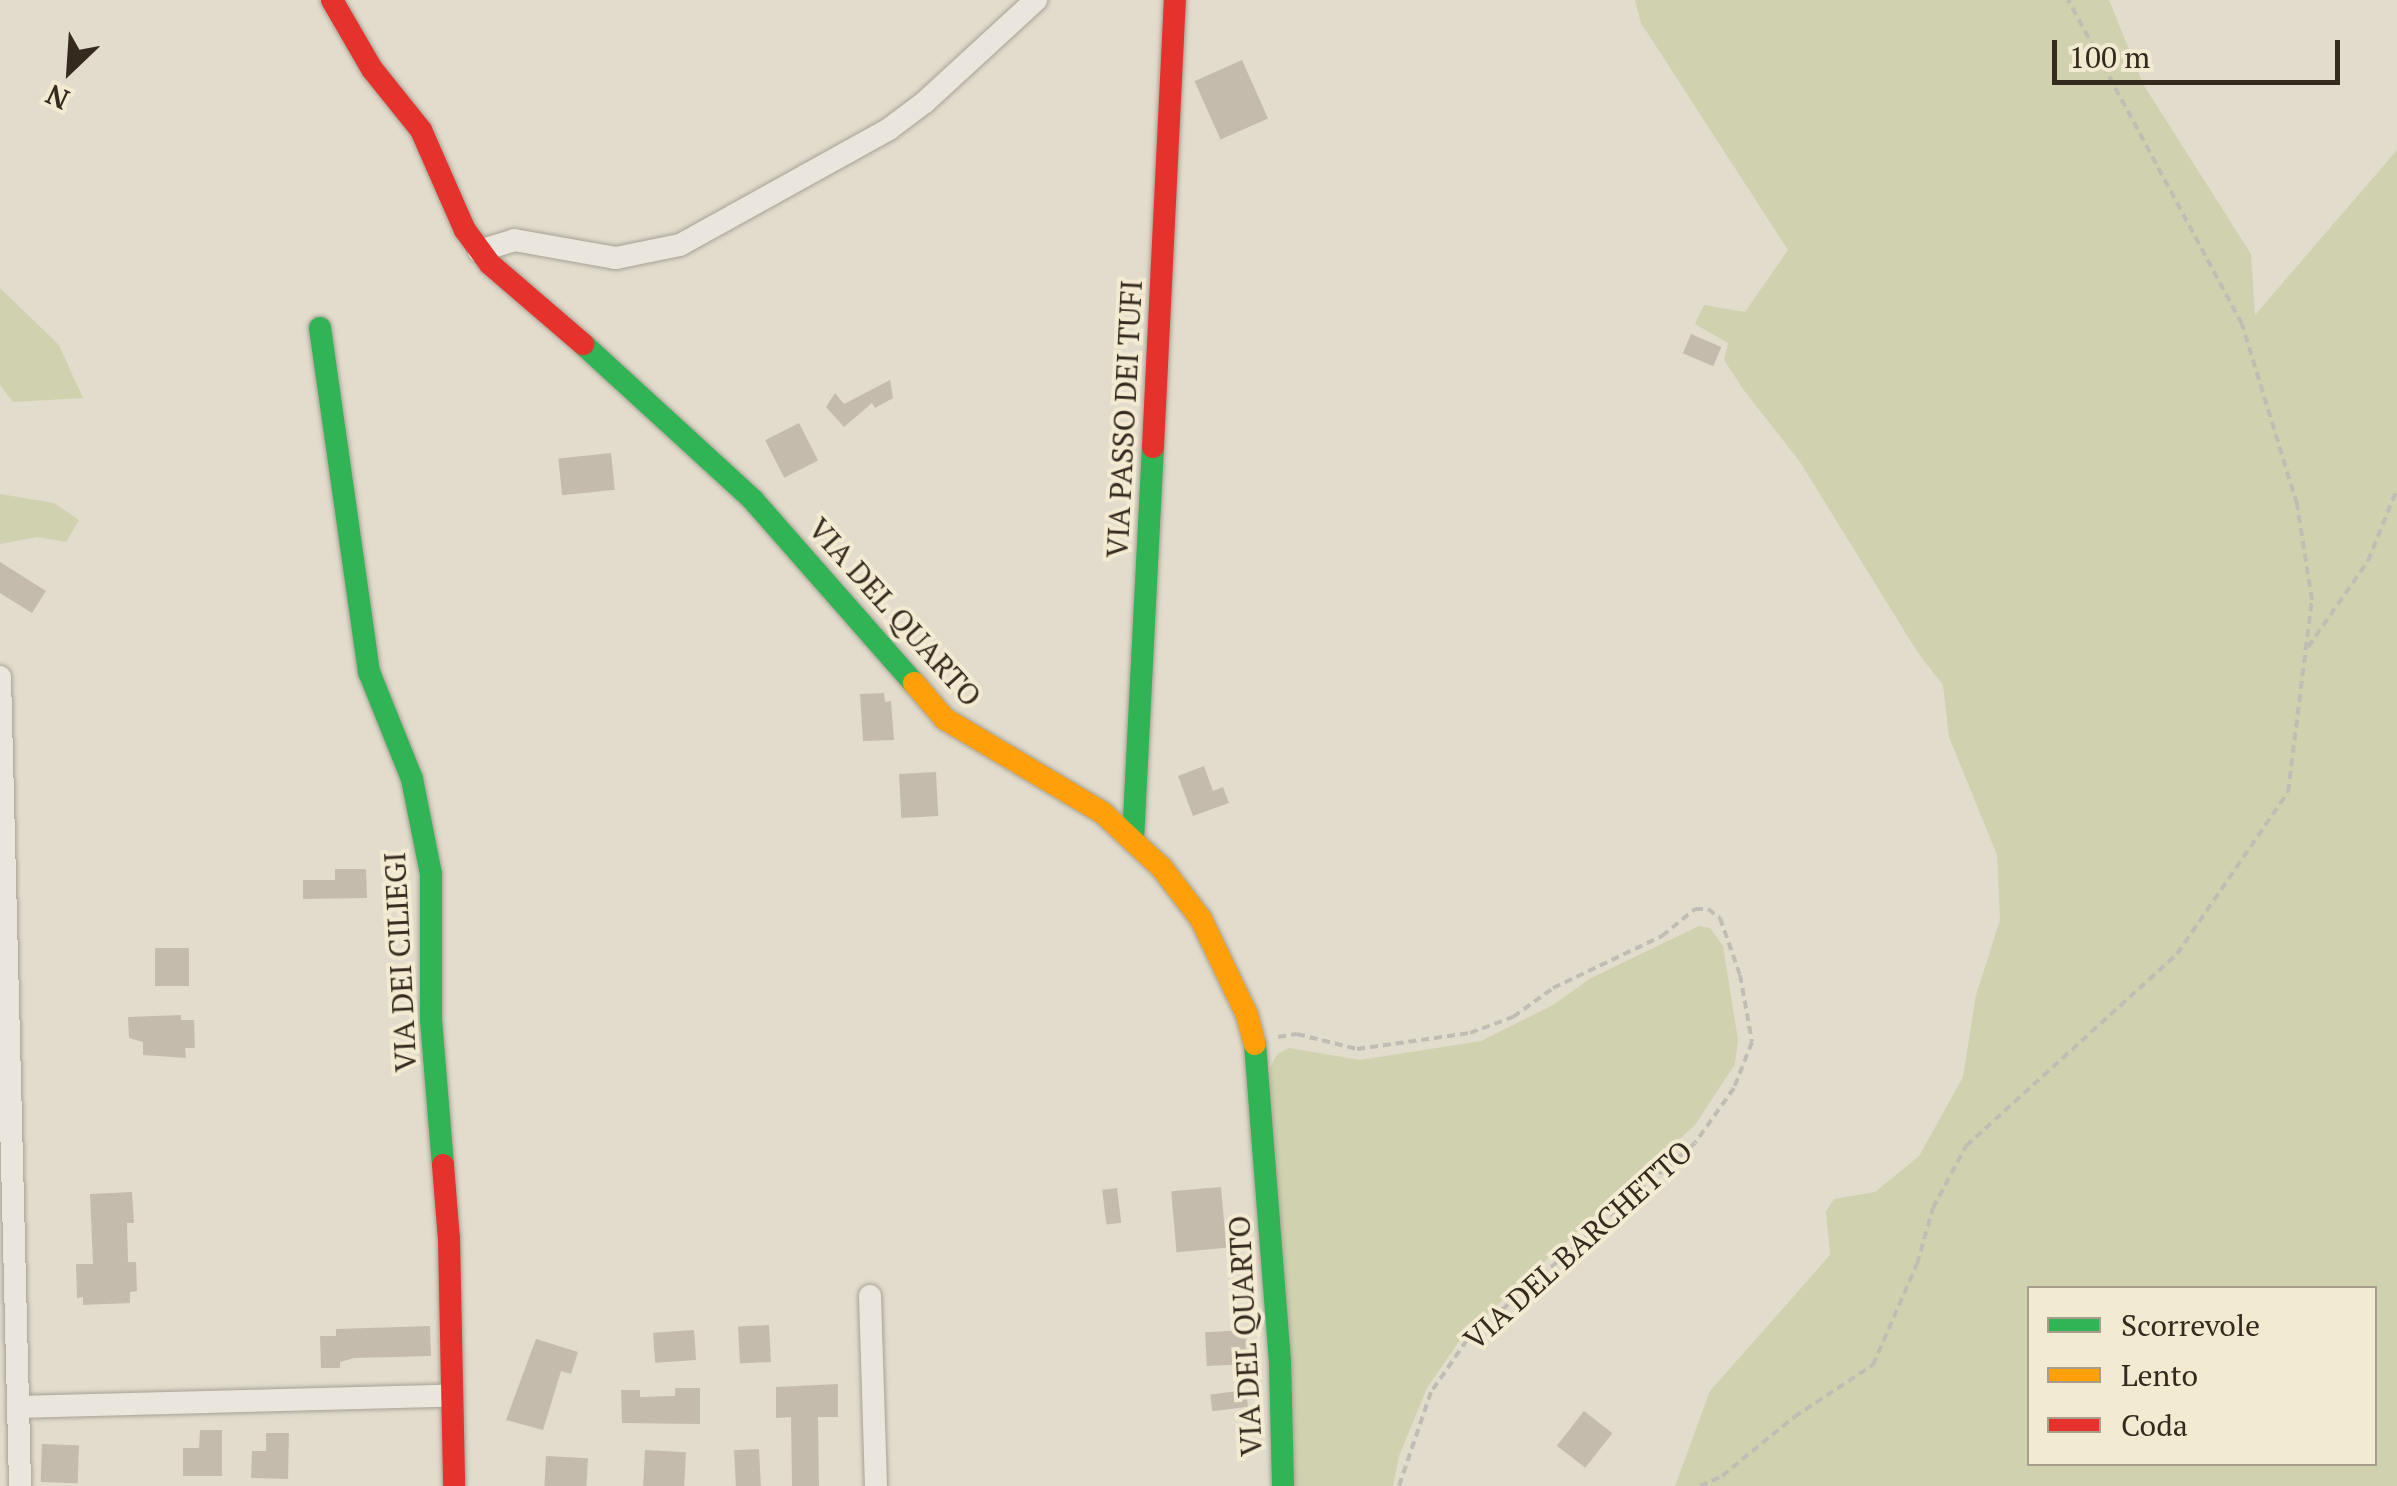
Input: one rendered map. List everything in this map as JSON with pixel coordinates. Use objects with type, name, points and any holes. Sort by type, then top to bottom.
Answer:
[{"type":"street","name":"VIA DEL QUARTO","points":[[332,0],[372,68],[421,130],[479,251],[753,500],[951,724],[1067,788],[1133,840],[1170,877],[1206,928],[1248,1015],[1256,1048],[1280,1362],[1283,1486]]},
{"type":"street","points":[[479,251],[514,240],[616,258],[680,245],[889,129],[926,102],[1036,0]]},
{"type":"street","name":"VIA PASSO DEI TUFI","points":[[1133,840],[1175,0]]},
{"type":"street","name":"VIA DEI CILIEGI","points":[[320,328],[364,611],[368,672],[409,770],[431,874],[431,1020],[449,1239],[454,1486]]},
{"type":"street","points":[[0,677],[20,1486]]},
{"type":"street","points":[[870,1296],[876,1486]]},
{"type":"street","points":[[18,1407],[452,1396]]},
{"type":"path","points":[[1700,1486],[1722,1476],[1794,1417],[1874,1365],[1918,1264],[1934,1208],[1966,1146],[2177,954],[2288,792],[2312,600],[2297,504],[2242,324],[2068,0]]},
{"type":"path","points":[[2306,650],[2368,562],[2397,489]]},
{"type":"path","name":"VIA DEL BARCHETTO","points":[[1256,1048],[1288,1034],[1357,1049],[1470,1033],[1513,1017],[1553,988],[1662,936],[1694,909],[1708,908],[1720,918],[1740,975],[1752,1042],[1734,1088],[1694,1143],[1467,1340],[1431,1392],[1399,1486]]},
{"type":"green space","points":[[1635,0],[2109,0],[2143,84],[2251,254],[2255,315],[2397,150],[2397,1486],[1675,1486],[1710,1391],[1830,1255],[1826,1211],[1834,1199],[1875,1192],[1919,1156],[1963,1077],[1976,995],[2000,920],[1997,855],[1949,737],[1943,685],[1918,653],[1800,462],[1724,360],[1728,343],[1695,324],[1704,305],[1745,312],[1788,250],[1641,23]]},
{"type":"green space","points":[[0,288],[59,345],[83,398],[13,402],[0,385]]},
{"type":"green space","points":[[0,494],[54,503],[79,520],[66,542],[37,537],[0,544]]},
{"type":"green space","points":[[1699,926],[1710,928],[1723,946],[1738,1040],[1735,1064],[1695,1125],[1462,1337],[1427,1388],[1399,1456],[1393,1486],[1285,1486],[1270,1068],[1277,1054],[1289,1048],[1360,1060],[1481,1041],[1553,1005],[1591,978]]},
{"type":"building","points":[[1242,60],[1268,118],[1221,140],[1194,81]]},
{"type":"building","points":[[1691,334],[1721,347],[1713,366],[1683,353]]},
{"type":"building","points":[[890,380],[893,398],[875,408],[872,403],[844,427],[826,407],[835,393],[844,404]]},
{"type":"building","points":[[799,423],[818,460],[784,478],[765,440]]},
{"type":"building","points":[[611,453],[615,490],[562,495],[558,459]]},
{"type":"building","points":[[0,562],[46,591],[32,613],[0,593]]},
{"type":"building","points":[[884,693],[885,702],[891,701],[894,740],[863,741],[860,694]]},
{"type":"building","points":[[1204,766],[1213,791],[1223,787],[1229,803],[1193,816],[1178,776]]},
{"type":"building","points":[[936,772],[938,816],[901,818],[899,774]]},
{"type":"building","points":[[335,869],[366,869],[367,898],[303,899],[303,880],[335,880]]},
{"type":"building","points":[[155,948],[189,948],[189,986],[155,986]]},
{"type":"building","points":[[181,1015],[181,1020],[194,1020],[195,1048],[185,1048],[186,1058],[143,1055],[143,1042],[129,1038],[128,1017]]},
{"type":"building","points":[[1221,1187],[1226,1248],[1177,1252],[1171,1191]]},
{"type":"building","points":[[1117,1188],[1121,1223],[1106,1225],[1102,1190]]},
{"type":"building","points":[[132,1192],[134,1223],[127,1223],[128,1262],[136,1262],[137,1291],[130,1292],[130,1303],[83,1305],[83,1297],[77,1298],[76,1264],[93,1264],[90,1194]]},
{"type":"building","points":[[769,1325],[771,1362],[740,1364],[738,1327]]},
{"type":"building","points":[[430,1326],[431,1356],[354,1358],[340,1362],[340,1368],[321,1368],[320,1336],[336,1336],[336,1329]]},
{"type":"building","points":[[694,1330],[696,1360],[655,1363],[653,1333]]},
{"type":"building","points":[[1246,1330],[1248,1364],[1207,1366],[1205,1332]]},
{"type":"building","points":[[536,1339],[578,1352],[571,1374],[561,1371],[543,1430],[506,1420]]},
{"type":"building","points":[[838,1384],[838,1417],[818,1417],[819,1486],[792,1486],[791,1417],[776,1418],[776,1387]]},
{"type":"building","points":[[675,1388],[700,1388],[700,1424],[622,1423],[621,1390],[640,1390],[640,1397],[675,1396]]},
{"type":"building","points":[[1246,1390],[1248,1407],[1212,1411],[1210,1394]]},
{"type":"building","points":[[1584,1411],[1612,1433],[1585,1468],[1557,1446]]},
{"type":"building","points":[[200,1430],[222,1430],[222,1476],[183,1476],[183,1448],[199,1448]]},
{"type":"building","points":[[266,1433],[289,1433],[288,1479],[251,1478],[252,1451],[266,1451]]},
{"type":"building","points":[[42,1444],[79,1445],[78,1483],[41,1482]]},
{"type":"building","points":[[759,1449],[761,1486],[736,1486],[734,1450]]},
{"type":"building","points":[[645,1450],[686,1452],[684,1486],[643,1486]]},
{"type":"building","points":[[546,1456],[588,1458],[586,1486],[544,1486]]},
{"type":"traffic: fast","points":[[320,328],[369,672],[412,779],[431,874],[431,1020],[443,1165]]},
{"type":"traffic: fast","points":[[583,344],[753,500],[914,683]]},
{"type":"traffic: fast","points":[[1133,840],[1153,447]]},
{"type":"traffic: fast","points":[[1255,1044],[1280,1362],[1283,1486]]},
{"type":"traffic: slow","points":[[914,683],[945,719],[1103,813],[1162,868],[1201,919],[1247,1015],[1255,1044]]},
{"type":"traffic: jam","points":[[332,0],[372,69],[421,130],[465,230],[490,264],[583,344]]},
{"type":"traffic: jam","points":[[1153,447],[1175,0]]},
{"type":"traffic: jam","points":[[443,1165],[449,1239],[454,1486]]}]
